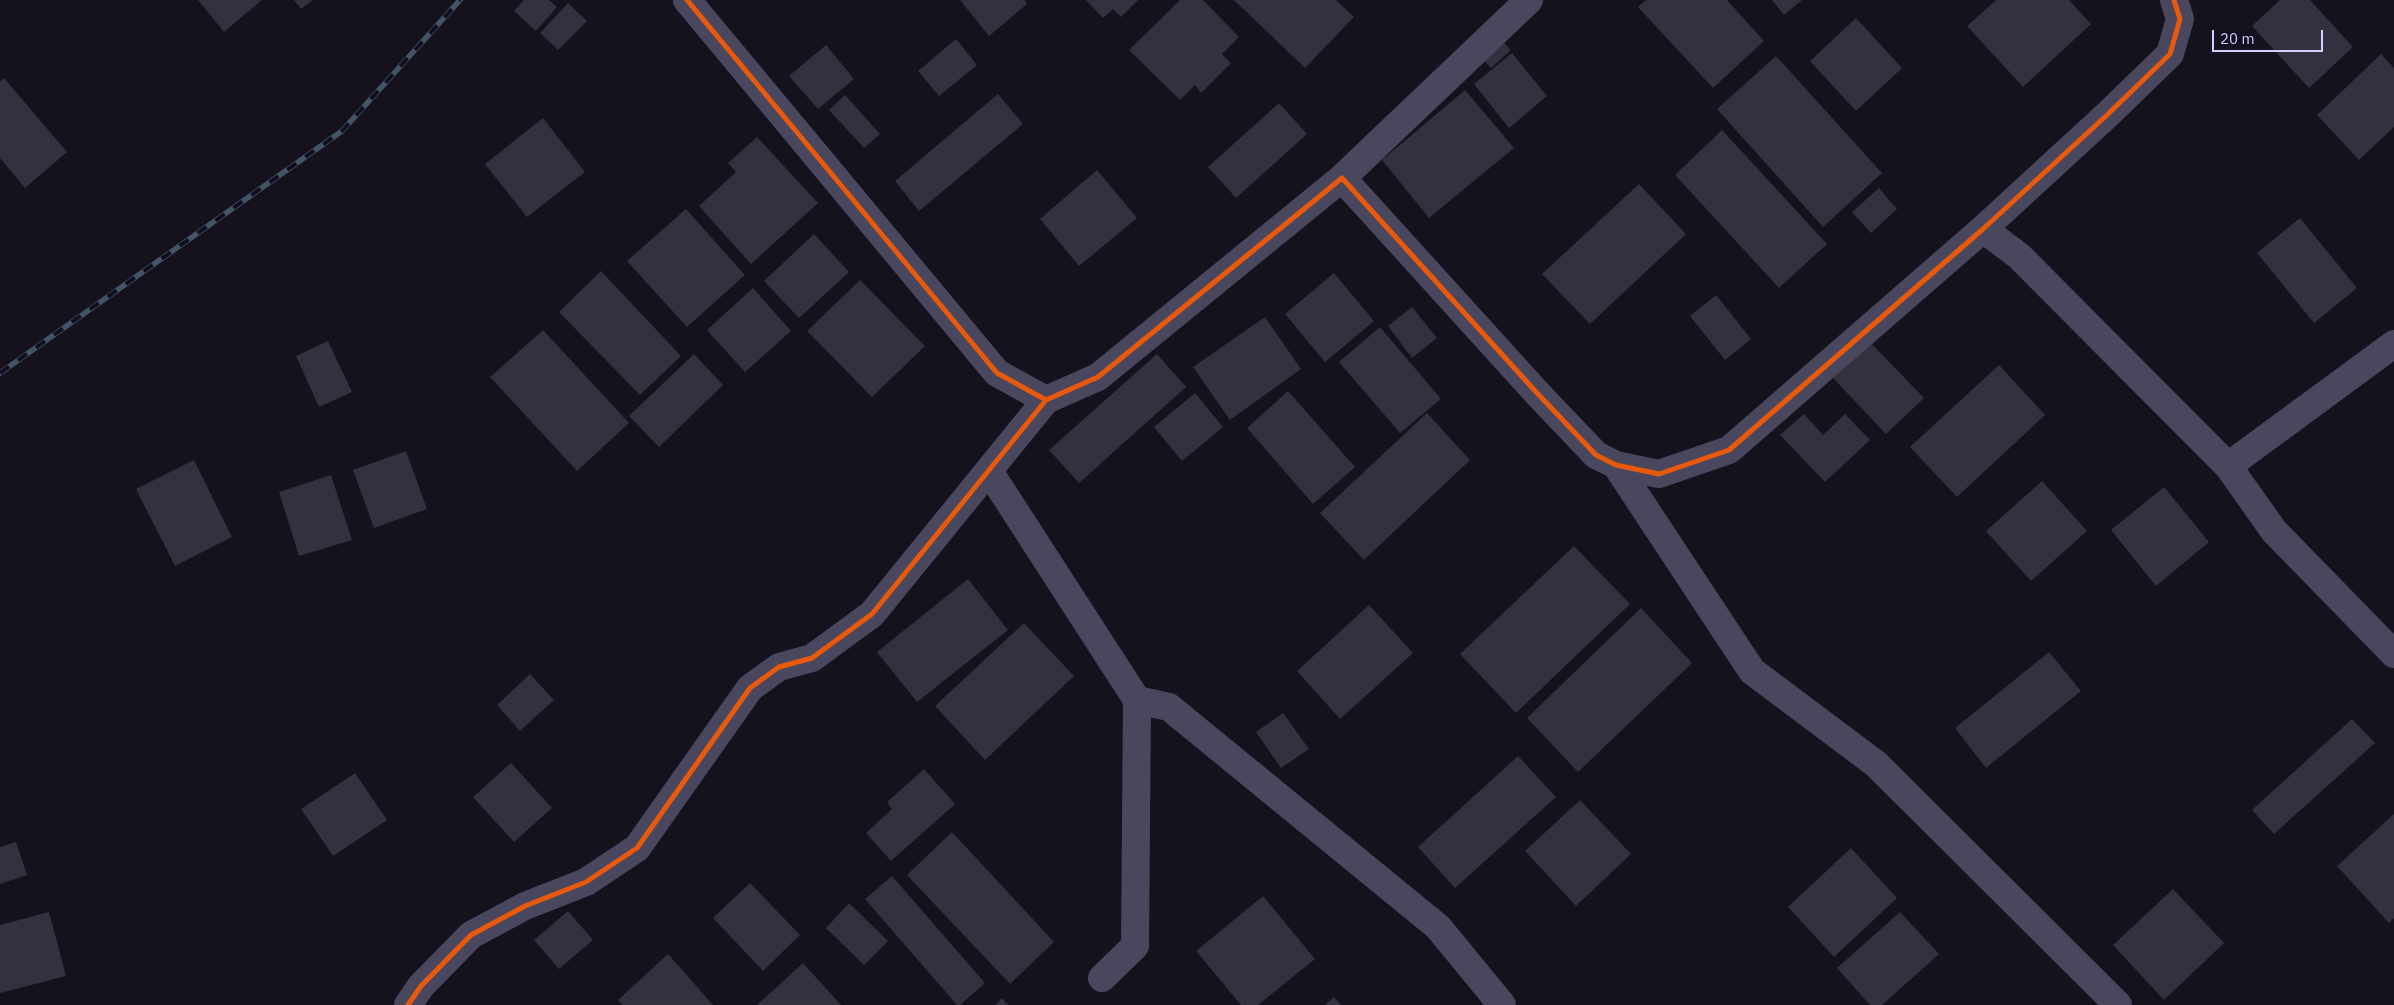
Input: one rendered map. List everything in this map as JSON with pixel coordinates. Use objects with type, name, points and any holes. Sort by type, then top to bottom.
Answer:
[{"type":"street","points":[[687,0],[997,373],[1046,400]]},
{"type":"street","points":[[408,1005],[421,986],[471,935],[525,906],[586,882],[637,848],[750,688],[779,668],[812,658],[872,614],[1046,400],[1098,377],[1342,178],[1529,0]]},
{"type":"street","points":[[1342,178],[1537,393],[1596,455],[1616,465],[1659,474],[1729,450],[1983,229],[2107,115],[2170,54],[2180,20],[2174,0]]},
{"type":"street","points":[[1983,229],[2019,256],[2228,466],[2274,530],[2394,654]]},
{"type":"street","points":[[2228,466],[2394,344]]},
{"type":"street","points":[[1616,465],[1752,671],[1876,764],[2118,1005]]},
{"type":"street","points":[[989,471],[1137,700],[1135,946],[1102,978]]},
{"type":"street","points":[[1137,700],[1169,707],[1438,926],[1502,1005]]},
{"type":"building","points":[[198,0],[262,0],[224,32]]},
{"type":"building","points":[[294,0],[313,0],[301,9]]},
{"type":"building","points":[[524,0],[549,0],[557,7],[536,31],[514,11]]},
{"type":"building","points":[[960,0],[1024,0],[1027,4],[989,36]]},
{"type":"building","points":[[1086,0],[1138,0],[1121,17],[1113,9],[1103,18]]},
{"type":"building","points":[[1180,0],[1203,0],[1239,37],[1222,54],[1231,63],[1201,93],[1195,85],[1180,100],[1129,50]]},
{"type":"building","points":[[1234,0],[1336,0],[1354,17],[1305,68]]},
{"type":"building","points":[[1646,0],[1727,0],[1764,41],[1713,88],[1638,7]]},
{"type":"building","points":[[1772,0],[1802,0],[1784,15]]},
{"type":"building","points":[[1996,0],[2069,0],[2091,24],[2023,87],[1967,26]]},
{"type":"building","points":[[2280,0],[2310,0],[2353,47],[2309,88],[2252,26]]},
{"type":"building","points":[[568,3],[587,21],[558,50],[540,33]]},
{"type":"building","points":[[1856,18],[1902,68],[1856,111],[1810,61]]},
{"type":"building","points":[[1497,35],[1511,50],[1491,68],[1477,53]]},
{"type":"building","points":[[956,39],[977,65],[939,96],[918,71]]},
{"type":"building","points":[[826,45],[854,79],[818,109],[789,76]]},
{"type":"building","points":[[1512,53],[1547,96],[1509,128],[1474,84]]},
{"type":"building","points":[[2381,54],[2394,68],[2394,127],[2359,160],[2317,115]]},
{"type":"building","points":[[1776,56],[1882,173],[1823,227],[1717,109]]},
{"type":"building","points":[[4,78],[67,152],[25,188],[0,158],[0,82]]},
{"type":"building","points":[[1465,90],[1514,148],[1429,218],[1382,160]]},
{"type":"building","points":[[998,94],[1023,124],[919,211],[895,181]]},
{"type":"building","points":[[845,95],[880,134],[864,148],[829,110]]},
{"type":"building","points":[[1279,103],[1307,134],[1236,198],[1208,167]]},
{"type":"building","points":[[543,118],[585,172],[527,217],[485,164]]},
{"type":"building","points":[[1722,130],[1827,244],[1779,288],[1675,175]]},
{"type":"building","points":[[757,137],[818,203],[751,264],[699,206],[736,172],[728,163]]},
{"type":"building","points":[[1097,170],[1137,218],[1079,266],[1040,219]]},
{"type":"building","points":[[1639,184],[1686,234],[1590,324],[1542,274]]},
{"type":"building","points":[[1879,188],[1897,209],[1871,233],[1852,212]]},
{"type":"building","points":[[686,209],[745,275],[687,327],[627,261]]},
{"type":"building","points":[[2300,218],[2357,288],[2314,323],[2257,253]]},
{"type":"building","points":[[814,234],[849,272],[799,318],[764,281]]},
{"type":"building","points":[[601,271],[681,356],[640,395],[559,312]]},
{"type":"building","points":[[1334,273],[1374,321],[1325,362],[1285,314]]},
{"type":"building","points":[[860,280],[925,346],[872,397],[807,331]]},
{"type":"building","points":[[753,288],[791,331],[745,372],[707,330]]},
{"type":"building","points":[[1716,295],[1751,339],[1725,360],[1690,316]]},
{"type":"building","points":[[1412,307],[1437,338],[1412,358],[1388,326]]},
{"type":"building","points":[[1265,317],[1301,369],[1230,420],[1193,367]]},
{"type":"building","points":[[1380,327],[1441,399],[1400,433],[1339,362]]},
{"type":"building","points":[[543,330],[629,423],[577,471],[490,377]]},
{"type":"building","points":[[328,341],[352,392],[319,407],[296,356]]},
{"type":"building","points":[[1870,342],[1924,398],[1886,434],[1833,378]]},
{"type":"building","points":[[694,354],[723,385],[659,447],[629,416]]},
{"type":"building","points":[[1157,354],[1186,387],[1079,483],[1049,450]]},
{"type":"building","points":[[1999,365],[2045,415],[1957,497],[1910,447]]},
{"type":"building","points":[[1288,391],[1355,467],[1313,504],[1247,428]]},
{"type":"building","points":[[1195,393],[1223,427],[1182,461],[1154,427]]},
{"type":"building","points":[[1427,413],[1470,460],[1364,560],[1320,513]]},
{"type":"building","points":[[1804,414],[1823,435],[1845,414],[1870,440],[1825,482],[1780,435]]},
{"type":"building","points":[[406,451],[427,509],[374,528],[353,470]]},
{"type":"building","points":[[194,460],[232,537],[175,566],[136,489]]},
{"type":"building","points":[[331,475],[352,540],[299,556],[279,492]]},
{"type":"building","points":[[2042,481],[2087,531],[2031,581],[1986,531]]},
{"type":"building","points":[[2164,487],[2209,542],[2156,586],[2111,530]]},
{"type":"building","points":[[1574,546],[1630,604],[1516,713],[1460,654]]},
{"type":"building","points":[[968,579],[1008,630],[917,702],[877,652]]},
{"type":"building","points":[[1369,605],[1413,653],[1340,719],[1297,671]]},
{"type":"building","points":[[1641,608],[1692,663],[1578,772],[1527,718]]},
{"type":"building","points":[[1024,623],[1074,676],[985,760],[935,706]]},
{"type":"building","points":[[2049,652],[2081,691],[1986,768],[1955,728]]},
{"type":"building","points":[[530,674],[554,700],[520,731],[497,705]]},
{"type":"building","points":[[1283,713],[1309,749],[1281,768],[1256,732]]},
{"type":"building","points":[[2352,719],[2375,743],[2274,834],[2252,810]]},
{"type":"building","points":[[1518,756],[1556,797],[1455,888],[1418,847]]},
{"type":"building","points":[[511,763],[552,808],[514,842],[473,797]]},
{"type":"building","points":[[924,769],[955,804],[891,861],[866,833],[892,809],[887,802]]},
{"type":"building","points":[[355,773],[387,820],[333,856],[301,809]]},
{"type":"building","points":[[1580,800],[1631,854],[1576,906],[1525,851]]},
{"type":"building","points":[[2394,814],[2394,918],[2389,923],[2337,866]]},
{"type":"building","points":[[952,832],[1054,942],[1010,984],[907,875]]},
{"type":"building","points":[[16,842],[27,875],[0,884],[0,847]]},
{"type":"building","points":[[1851,848],[1897,898],[1834,957],[1788,907]]},
{"type":"building","points":[[892,876],[985,983],[960,1005],[957,1005],[865,899]]},
{"type":"building","points":[[750,883],[800,935],[763,971],[713,918]]},
{"type":"building","points":[[2173,889],[2224,943],[2164,1000],[2113,945]]},
{"type":"building","points":[[1263,896],[1315,959],[1258,1005],[1241,1005],[1196,951]]},
{"type":"building","points":[[849,903],[888,941],[864,965],[826,928]]},
{"type":"building","points":[[568,911],[593,940],[559,969],[534,940]]},
{"type":"building","points":[[49,912],[66,976],[0,993],[0,925]]},
{"type":"building","points":[[1900,912],[1939,954],[1882,1005],[1870,1005],[1837,968]]},
{"type":"building","points":[[668,954],[713,1005],[623,1005],[618,1000]]},
{"type":"building","points":[[803,963],[841,1005],[757,1005]]},
{"type":"building","points":[[1334,997],[1341,1005],[1325,1005]]},
{"type":"building","points":[[1002,998],[1008,1005],[995,1005]]},
{"type":"railway","points":[[0,373],[342,131],[460,0]]},
{"type":"cycle path","points":[[687,0],[997,373],[1046,400],[1098,377],[1342,178],[1537,393],[1596,455],[1616,465],[1659,474],[1729,450],[1983,229],[2107,115],[2170,54],[2180,19],[2174,0]]},
{"type":"cycle path","points":[[408,1005],[421,986],[471,935],[525,906],[586,882],[637,848],[750,688],[779,667],[812,658],[872,614],[1046,400]]}]
